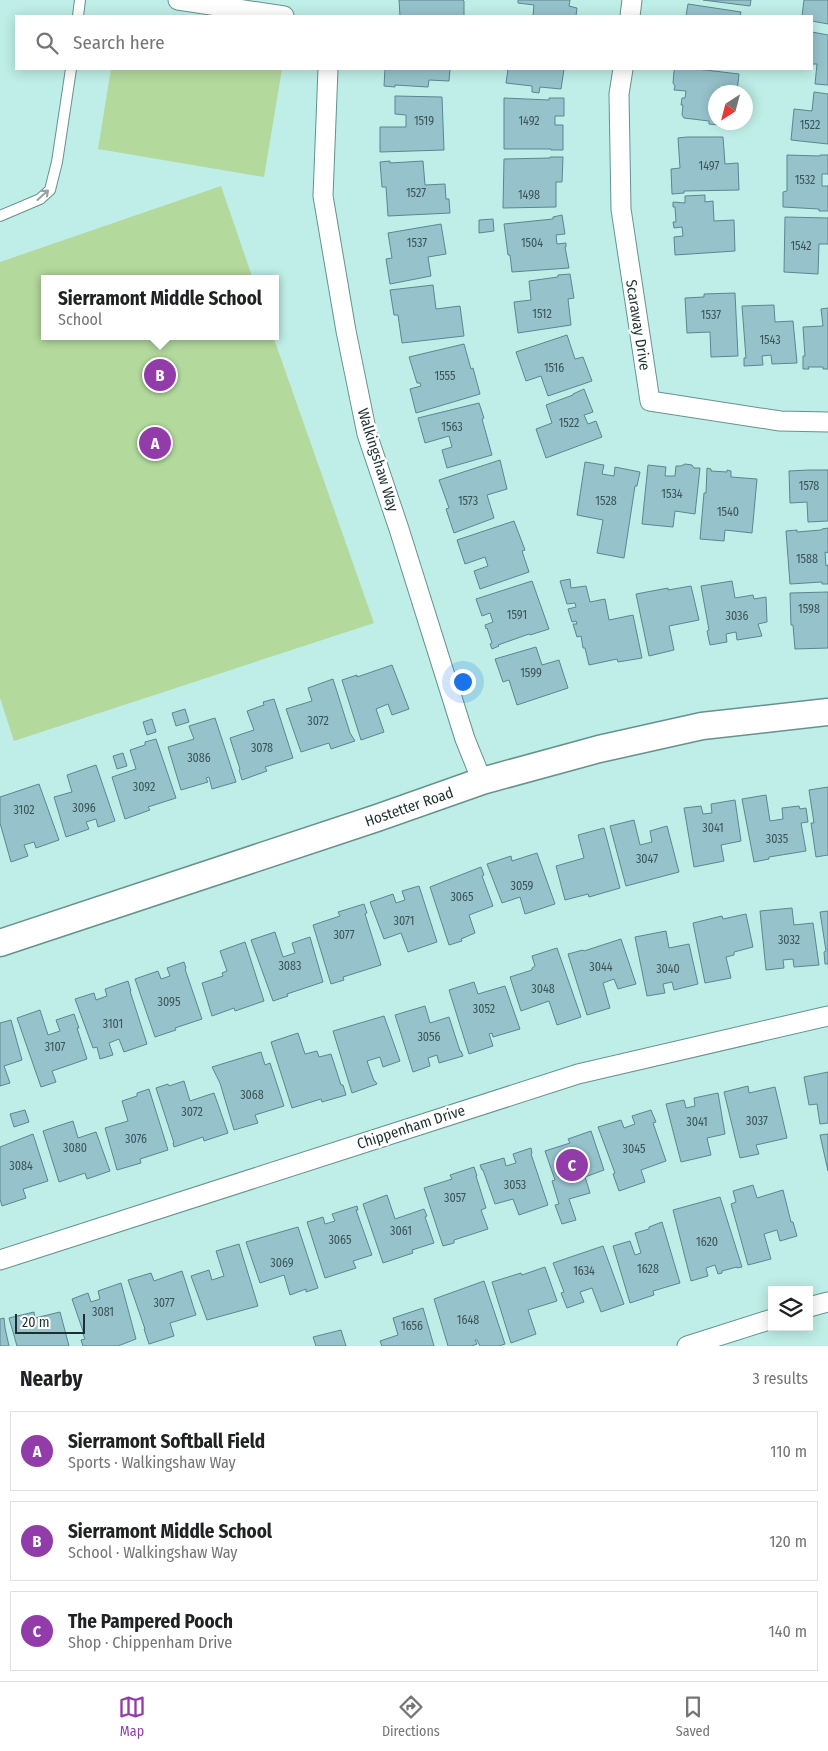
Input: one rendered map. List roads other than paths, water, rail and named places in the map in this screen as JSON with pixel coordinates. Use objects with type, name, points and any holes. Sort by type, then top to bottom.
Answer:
[{"type":"main road","name":"Hostetter Road","points":[[0,943],[377,818],[482,781],[599,749],[702,726],[828,712]]},
{"type":"street","points":[[178,0],[277,15]]},
{"type":"street","points":[[630,15],[632,0]]},
{"type":"street","name":"Walkingshaw Way","points":[[328,70],[323,196],[366,434],[399,529],[465,739],[482,781]]},
{"type":"street","name":"Scaraway Drive","points":[[623,70],[619,94],[620,209],[650,401],[780,421],[828,422]]},
{"type":"street","name":"Chippenham Drive","points":[[0,1260],[578,1074],[828,1016]]},
{"type":"street","points":[[813,1307],[828,1302]]},
{"type":"street","points":[[687,1346],[768,1320]]},
{"type":"lane","points":[[78,15],[80,0]]},
{"type":"lane","points":[[0,216],[40,199],[50,190],[57,162],[71,70]]},
{"type":"place","name":"Sierramont Middle School","points":[[160,375]]},
{"type":"place","name":"Sierramont Softball Field","points":[[155,443]]},
{"type":"place","name":"The Pampered Pooch","points":[[572,1165]]}]
